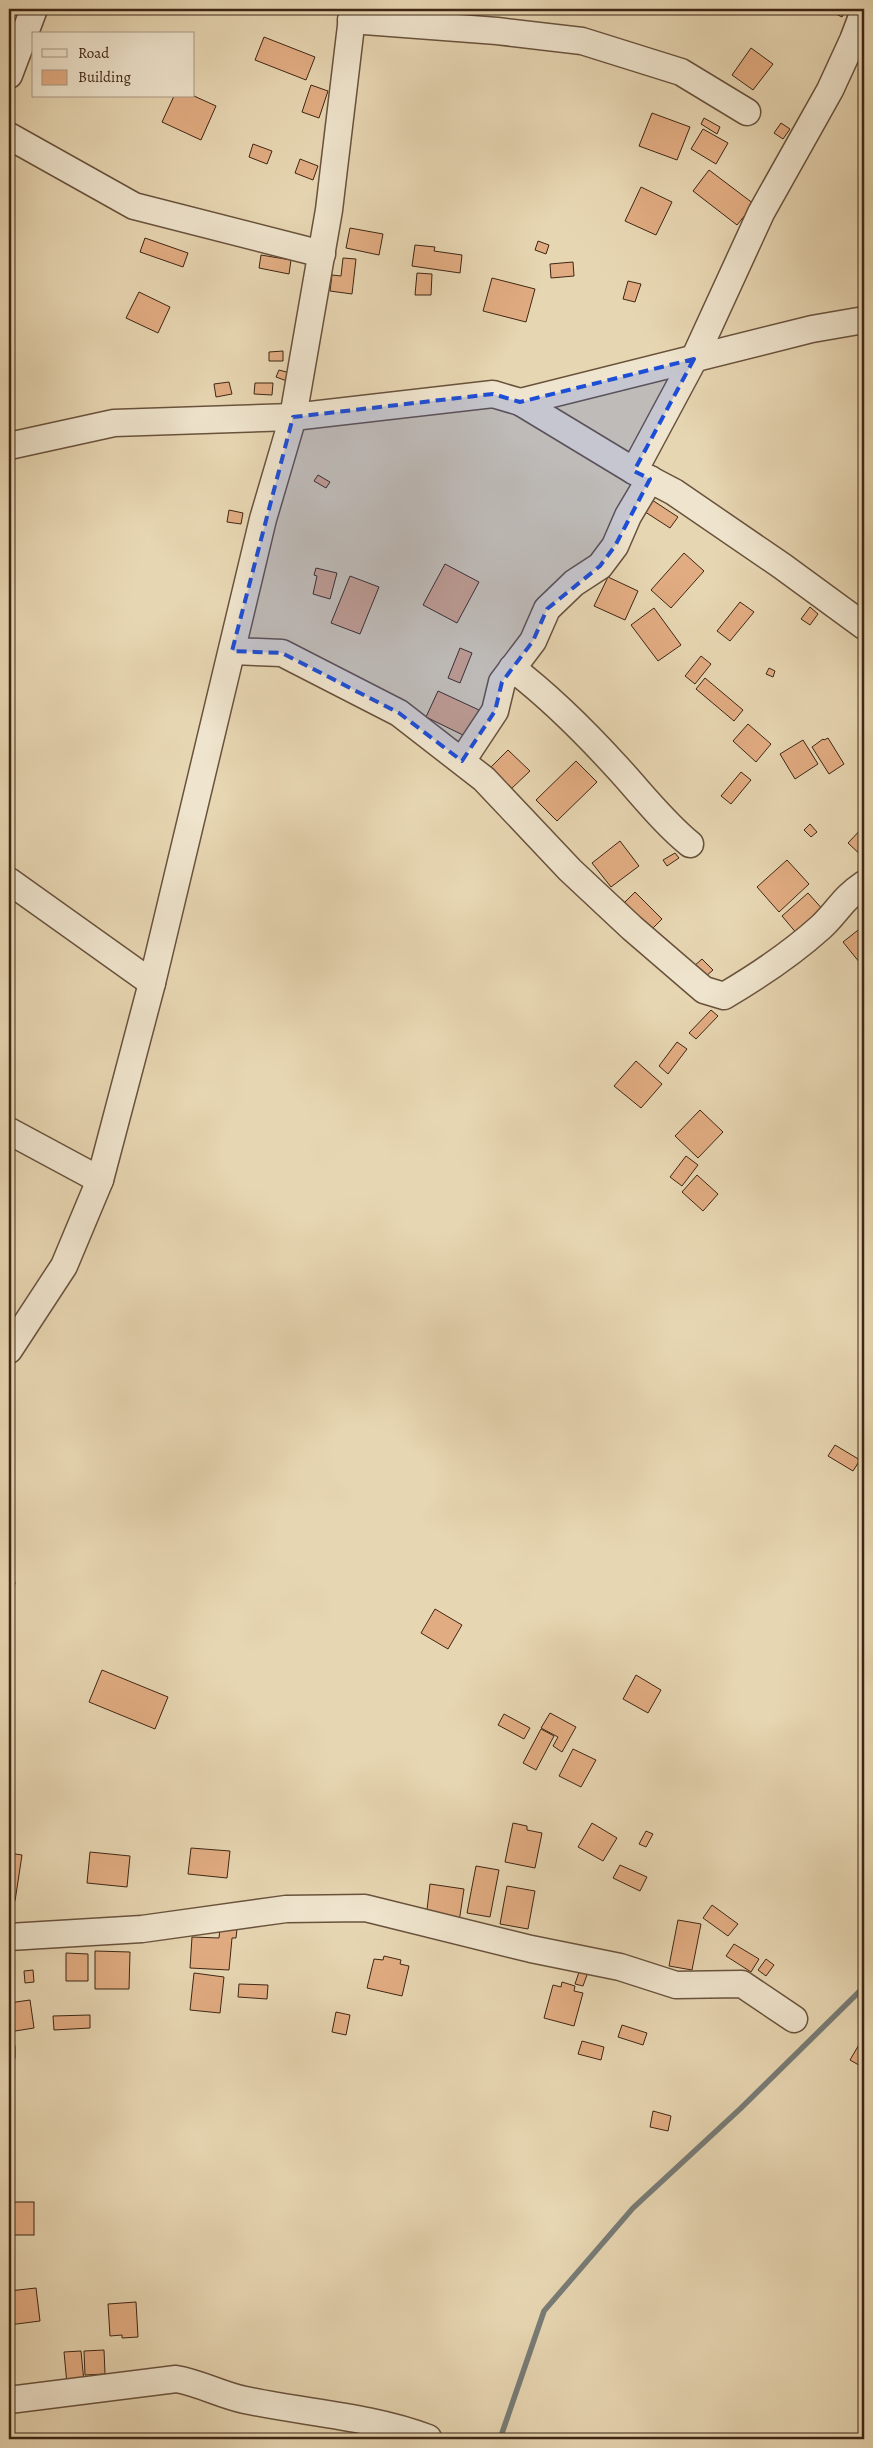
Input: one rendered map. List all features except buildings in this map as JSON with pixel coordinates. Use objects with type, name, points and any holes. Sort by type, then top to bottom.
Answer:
[{"type":"street","points":[[9,75],[34,9]]},
{"type":"street","points":[[462,761],[495,710],[502,682],[533,641],[547,609],[574,583],[600,566],[610,553],[642,475],[761,214],[830,90],[857,50],[864,10]]},
{"type":"street","points":[[9,1350],[64,1266],[100,1180],[152,984],[264,519],[293,417],[329,210],[352,14],[582,41],[681,72],[747,112]]},
{"type":"street","points":[[9,136],[134,206],[322,254]]},
{"type":"street","points":[[520,402],[812,329],[864,320]]},
{"type":"street","points":[[9,446],[114,423],[293,417],[493,394],[520,402],[674,492],[782,566],[864,626]]},
{"type":"street","points":[[232,651],[282,653],[399,713],[484,779],[570,870],[632,928],[704,990],[724,996],[766,971],[822,926],[848,895],[864,884]]},
{"type":"street","points":[[512,668],[567,715],[617,767],[667,825],[690,844]]},
{"type":"street","points":[[9,881],[152,984]]},
{"type":"street","points":[[9,1130],[100,1180]]},
{"type":"street","points":[[9,1937],[142,1929],[286,1909],[365,1908],[531,1949],[620,1967],[676,1985],[742,1984],[794,2019]]},
{"type":"street","points":[[9,2400],[176,2379],[190,2381],[234,2398],[399,2427],[428,2438]]},
{"type":"highlighted area","points":[[694,359],[634,471],[650,479],[615,546],[600,566],[547,609],[533,641],[502,682],[495,711],[462,761],[399,713],[282,653],[232,651],[293,417],[493,394],[520,402]]},
{"type":"waterway","points":[[500,2439],[544,2311],[633,2208],[740,2109],[864,1987]]}]
